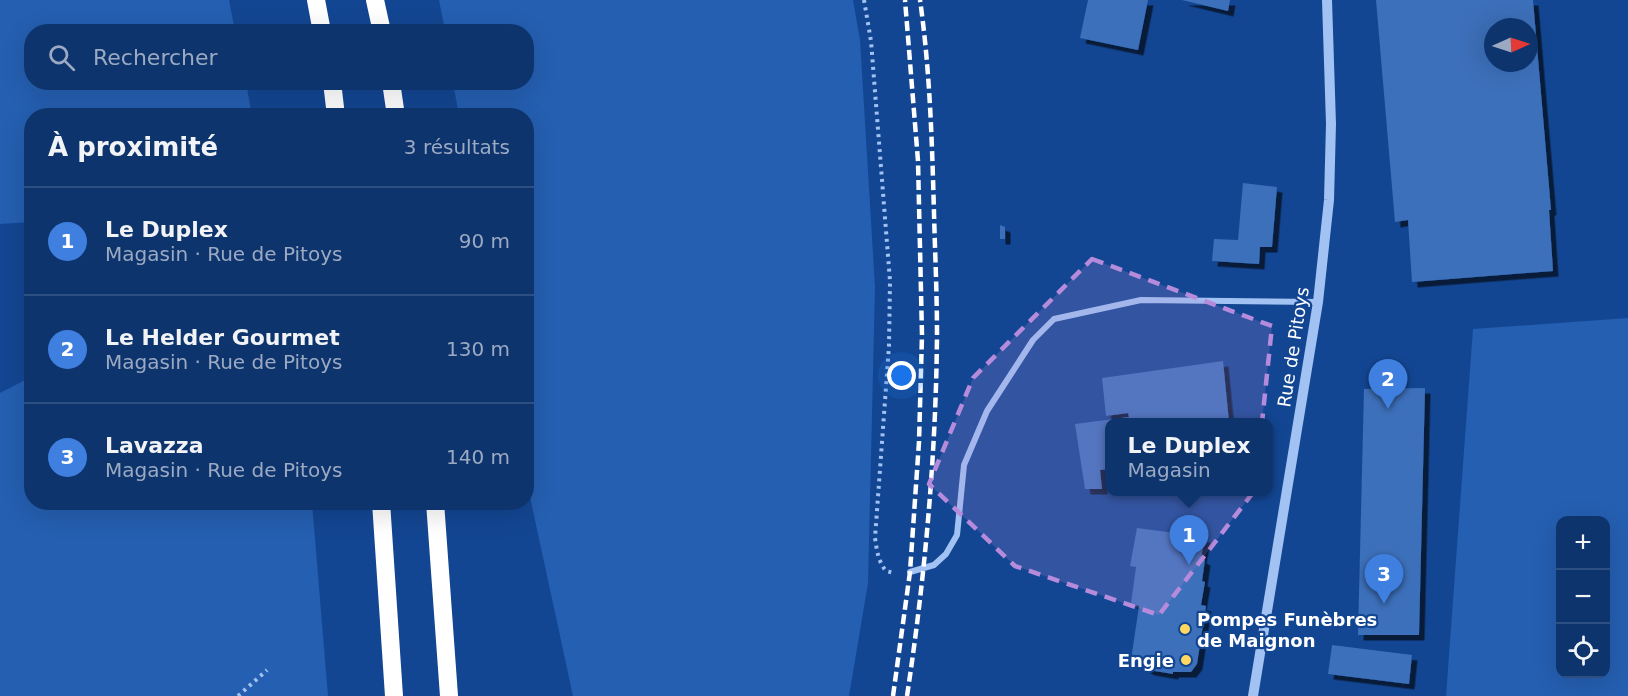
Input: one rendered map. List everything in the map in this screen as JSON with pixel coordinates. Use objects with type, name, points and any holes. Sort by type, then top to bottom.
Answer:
[{"type":"highway","points":[[316,0],[320,24]]},
{"type":"highway","points":[[375,0],[380,24]]},
{"type":"highway","points":[[333,90],[335,108]]},
{"type":"highway","points":[[392,90],[395,108]]},
{"type":"highway","points":[[382,510],[394,696]]},
{"type":"highway","points":[[436,510],[449,696]]},
{"type":"street","name":"Rue de Pitoys","points":[[1253,696],[1318,302],[1329,200],[1331,124],[1327,0]]},
{"type":"street","points":[[909,572],[934,565],[946,554],[957,535],[964,465],[987,411],[1034,340],[1054,319],[1141,300],[1318,302]]},
{"type":"path","points":[[864,0],[871,41],[890,281],[889,346],[875,538],[877,555],[886,571],[909,572]]},
{"type":"path","points":[[238,696],[267,670]]},
{"type":"highlighted area","points":[[1092,259],[1272,326],[1255,490],[1159,615],[1015,566],[929,484],[973,378]]},
{"type":"shaded area","points":[[0,0],[229,0],[234,24],[24,24],[24,90],[247,90],[251,108],[24,108],[24,222],[0,224]]},
{"type":"shaded area","points":[[439,0],[853,0],[860,40],[875,287],[868,583],[849,696],[573,696],[533,510],[534,108],[458,108],[454,90],[534,90],[534,24],[444,24]]},
{"type":"shaded area","points":[[1628,318],[1628,696],[1446,696],[1473,329]]},
{"type":"shaded area","points":[[24,381],[24,510],[313,510],[328,696],[0,696],[0,393]]},
{"type":"building","points":[[1088,0],[1148,0],[1138,50],[1080,38]]},
{"type":"building","points":[[1182,0],[1230,0],[1228,11]]},
{"type":"building","points":[[1376,0],[1533,0],[1535,18],[1484,18],[1484,72],[1538,72],[1538,58],[1551,210],[1549,210],[1553,271],[1412,282],[1408,220],[1395,222]]},
{"type":"building","points":[[1243,183],[1277,187],[1272,247],[1260,247],[1259,264],[1212,261],[1214,239],[1238,240]]},
{"type":"building","points":[[1000,225],[1005,227],[1005,239],[1000,239]]},
{"type":"building","points":[[1223,361],[1229,418],[1121,418],[1129,417],[1128,413],[1106,416],[1102,378]]},
{"type":"building","points":[[1425,388],[1419,635],[1358,635],[1364,389]]},
{"type":"building","points":[[1105,420],[1105,470],[1100,470],[1102,489],[1085,489],[1075,424]]},
{"type":"building","points":[[1137,528],[1205,537],[1201,558],[1205,560],[1202,581],[1205,582],[1201,605],[1206,606],[1197,664],[1191,672],[1173,672],[1173,674],[1149,670],[1131,660],[1139,606],[1131,603],[1136,567],[1130,566]]},
{"type":"building","points":[[1332,645],[1412,655],[1409,684],[1328,674]]},
{"type":"railway","points":[[893,696],[910,572],[919,442],[922,335],[918,161],[905,0]]},
{"type":"railway","points":[[907,696],[928,516],[937,335],[931,133],[920,0]]},
{"type":"place","name":"Le Helder Gourmet","points":[[1388,409]]},
{"type":"place","name":"Le Duplex","points":[[1189,565]]},
{"type":"place","name":"Lavazza","points":[[1384,604]]},
{"type":"place","name":"Pompes Funèbres de Maignon","points":[[1185,629]]},
{"type":"place","name":"Engie","points":[[1186,660]]}]
